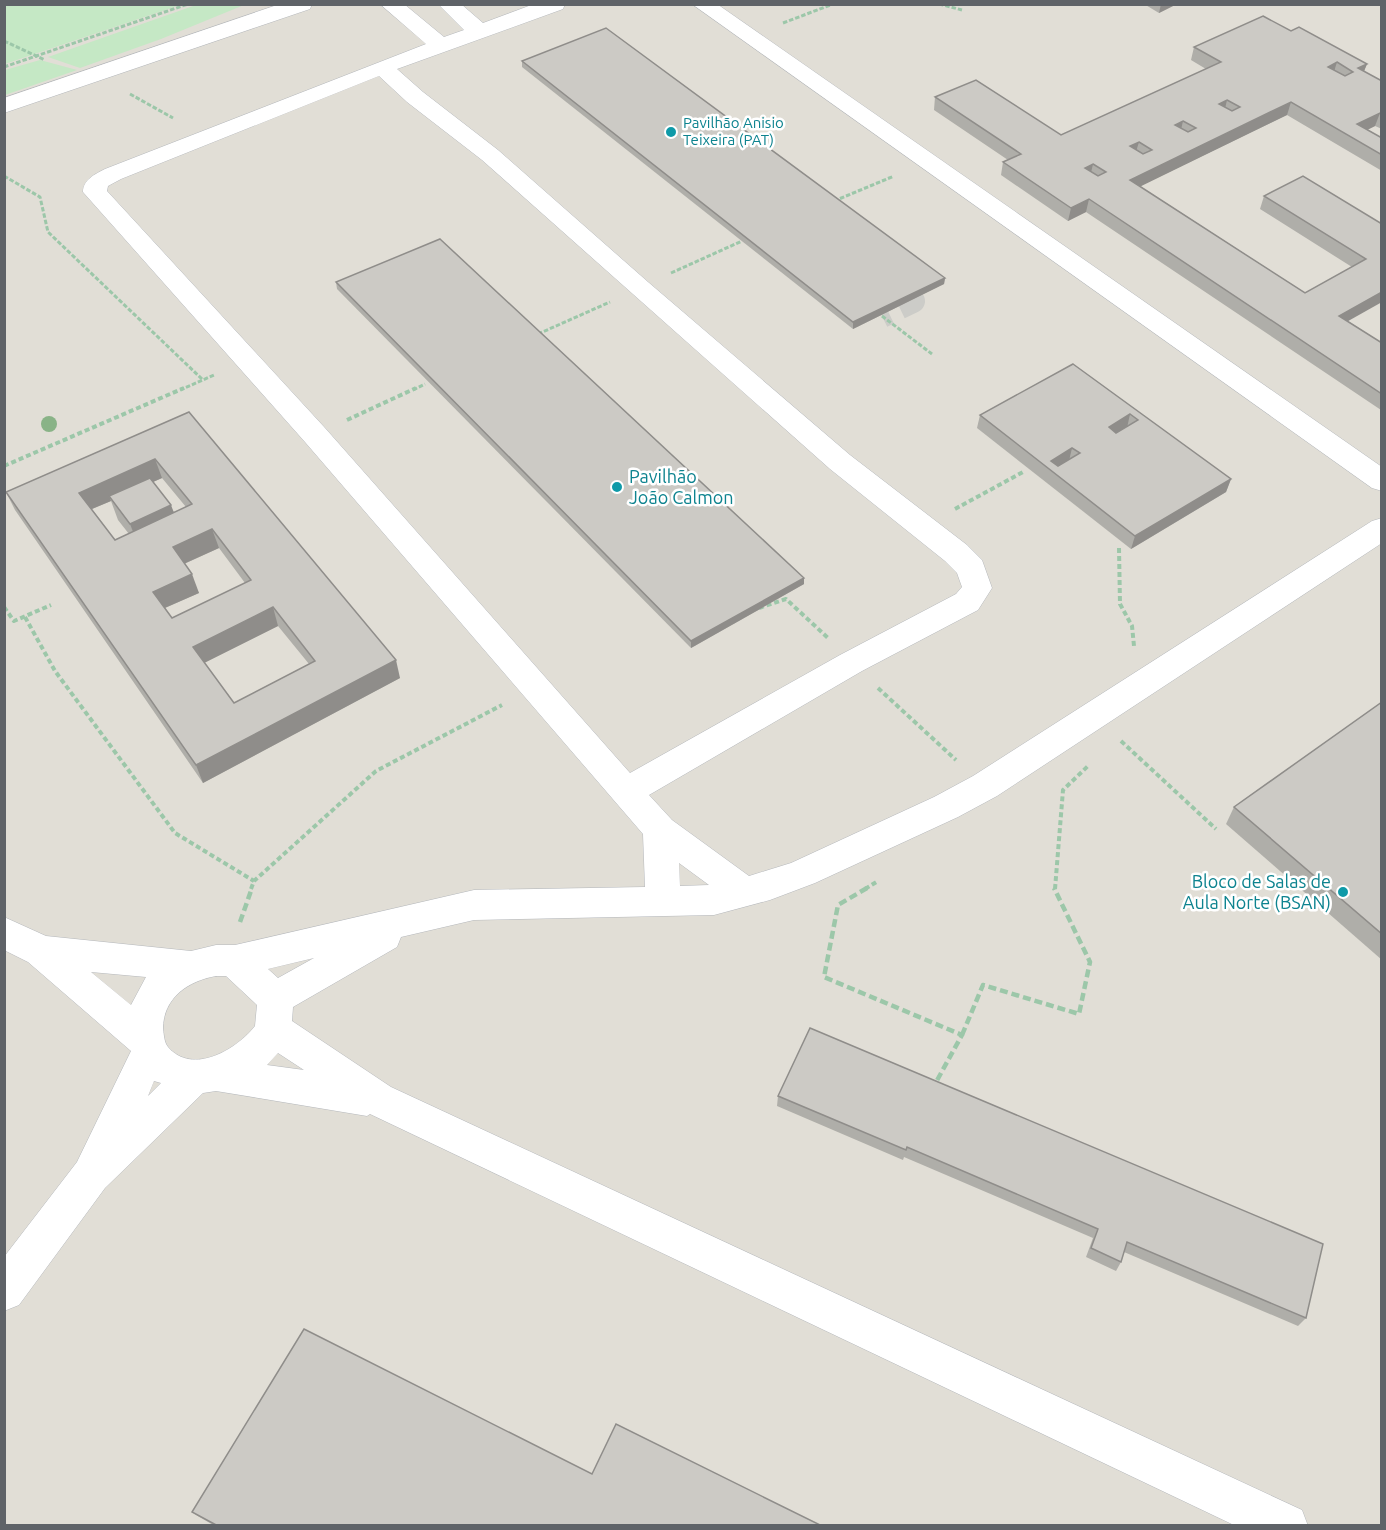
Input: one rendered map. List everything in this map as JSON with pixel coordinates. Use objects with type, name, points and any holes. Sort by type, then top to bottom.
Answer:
[{"type":"street","points":[[4,106],[302,4]]},
{"type":"street","points":[[390,4],[442,46]]},
{"type":"street","points":[[448,4],[480,32]]},
{"type":"street","points":[[555,4],[382,67],[113,174],[100,181],[95,187],[96,192],[315,435],[660,830],[744,892]]},
{"type":"street","points":[[702,4],[1382,481]]},
{"type":"street","points":[[382,67],[415,97],[490,155],[840,462],[924,525],[971,568],[977,588],[967,602],[851,663],[667,770],[626,791]]},
{"type":"street","points":[[41,951],[190,966],[232,960],[474,905],[714,900],[744,892],[803,873],[946,807],[985,786],[1382,528]]},
{"type":"street","points":[[660,830],[663,902]]},
{"type":"street","points":[[4,1291],[91,1175],[206,1076],[250,1058],[274,1014],[414,919]]},
{"type":"street","points":[[4,932],[41,951],[147,1046],[167,1070],[378,1099]]},
{"type":"street","points":[[232,960],[274,1014],[378,1099],[1286,1526]]},
{"type":"street","points":[[91,1175],[147,1046],[146,1011],[162,985],[190,966]]},
{"type":"path","points":[[4,67],[188,4]]},
{"type":"path","points":[[939,4],[962,10]]},
{"type":"path","points":[[4,41],[35,57]]},
{"type":"path","points":[[94,75],[208,137]]},
{"type":"path","points":[[828,203],[927,162]]},
{"type":"path","points":[[4,176],[40,197],[48,232],[202,380]]},
{"type":"path","points":[[882,316],[932,354]]},
{"type":"path","points":[[4,466],[248,360]]},
{"type":"path","points":[[315,435],[425,384]]},
{"type":"path","points":[[1119,548],[1120,604],[1132,626],[1134,648]]},
{"type":"path","points":[[756,609],[786,599],[851,663],[985,786]]},
{"type":"path","points":[[4,607],[15,621],[51,605]]},
{"type":"path","points":[[25,617],[55,671],[176,832],[254,881]]},
{"type":"path","points":[[232,960],[254,881],[376,771],[535,687]]},
{"type":"path","points":[[1117,738],[1216,829]]},
{"type":"path","points":[[934,1085],[962,1035],[983,985],[1079,1014],[1090,962],[1053,886],[1063,790],[1094,760]]},
{"type":"path","points":[[888,875],[838,905],[824,977],[962,1035]]},
{"type":"shaded area","points":[[5,5],[1381,5],[1381,1525],[5,1525]]},
{"type":"green space","points":[[5,4],[180,5],[5,64]]},
{"type":"green space","points":[[196,5],[244,5],[161,39],[80,68],[48,57]]},
{"type":"green space","points":[[40,60],[77,70],[5,95],[5,70]]},
{"type":"building","points":[[1263,16],[1291,31],[1299,27],[1367,64],[1358,68],[1382,81],[1382,114],[1357,124],[1382,138],[1382,155],[1291,102],[1130,180],[1305,293],[1366,259],[1264,196],[1303,176],[1382,224],[1382,292],[1339,316],[1382,343],[1382,394],[1089,199],[1071,208],[1003,162],[1021,154],[935,97],[976,80],[1061,135],[1221,62],[1194,47]],"holes":[[[1337,62],[1353,72],[1345,76],[1328,67]],[[1227,100],[1240,107],[1232,111],[1219,104]],[[1183,121],[1196,128],[1188,132],[1175,125]],[[1139,142],[1152,150],[1143,154],[1130,146]],[[1093,164],[1106,172],[1098,176],[1085,168]]]},
{"type":"building","name":"Pavilhão Anisio Teixeira (PAT)","points":[[606,28],[945,278],[853,322],[522,61]]},
{"type":"building","name":"Pavilhão João Calmon","points":[[440,239],[804,578],[691,641],[336,282]]},
{"type":"building","points":[[1073,364],[1231,479],[1135,536],[980,415]],"holes":[[[1130,414],[1138,420],[1116,433],[1109,427]],[[1072,448],[1080,453],[1058,466],[1051,461]]]},
{"type":"building","points":[[189,412],[396,660],[196,765],[6,492]],"holes":[[[155,459],[192,504],[115,540],[79,493]],[[212,529],[251,580],[172,618],[153,592],[192,574],[173,547]],[[273,607],[315,661],[234,703],[193,647]]]},
{"type":"building","points":[[150,478],[171,505],[130,524],[109,496]]},
{"type":"building","name":"Bloco de Salas de Aula Norte (BSAN)","points":[[1382,702],[1382,934],[1234,807]]},
{"type":"building","points":[[810,1028],[1323,1244],[1306,1318],[1127,1242],[1121,1262],[1091,1248],[1098,1229],[907,1147],[906,1150],[778,1096]]},
{"type":"building","points":[[304,1329],[592,1474],[616,1424],[822,1526],[218,1526],[192,1512]]},
{"type":"tunnel","points":[[877,274],[913,301],[882,316]]},
{"type":"place","name":"Pavilhão Anisio Teixeira (PAT)","points":[[671,132]]},
{"type":"place","name":"Pavilhão João Calmon","points":[[617,487]]},
{"type":"place","name":"Bloco de Salas de Aula Norte (BSAN)","points":[[1343,892]]}]
